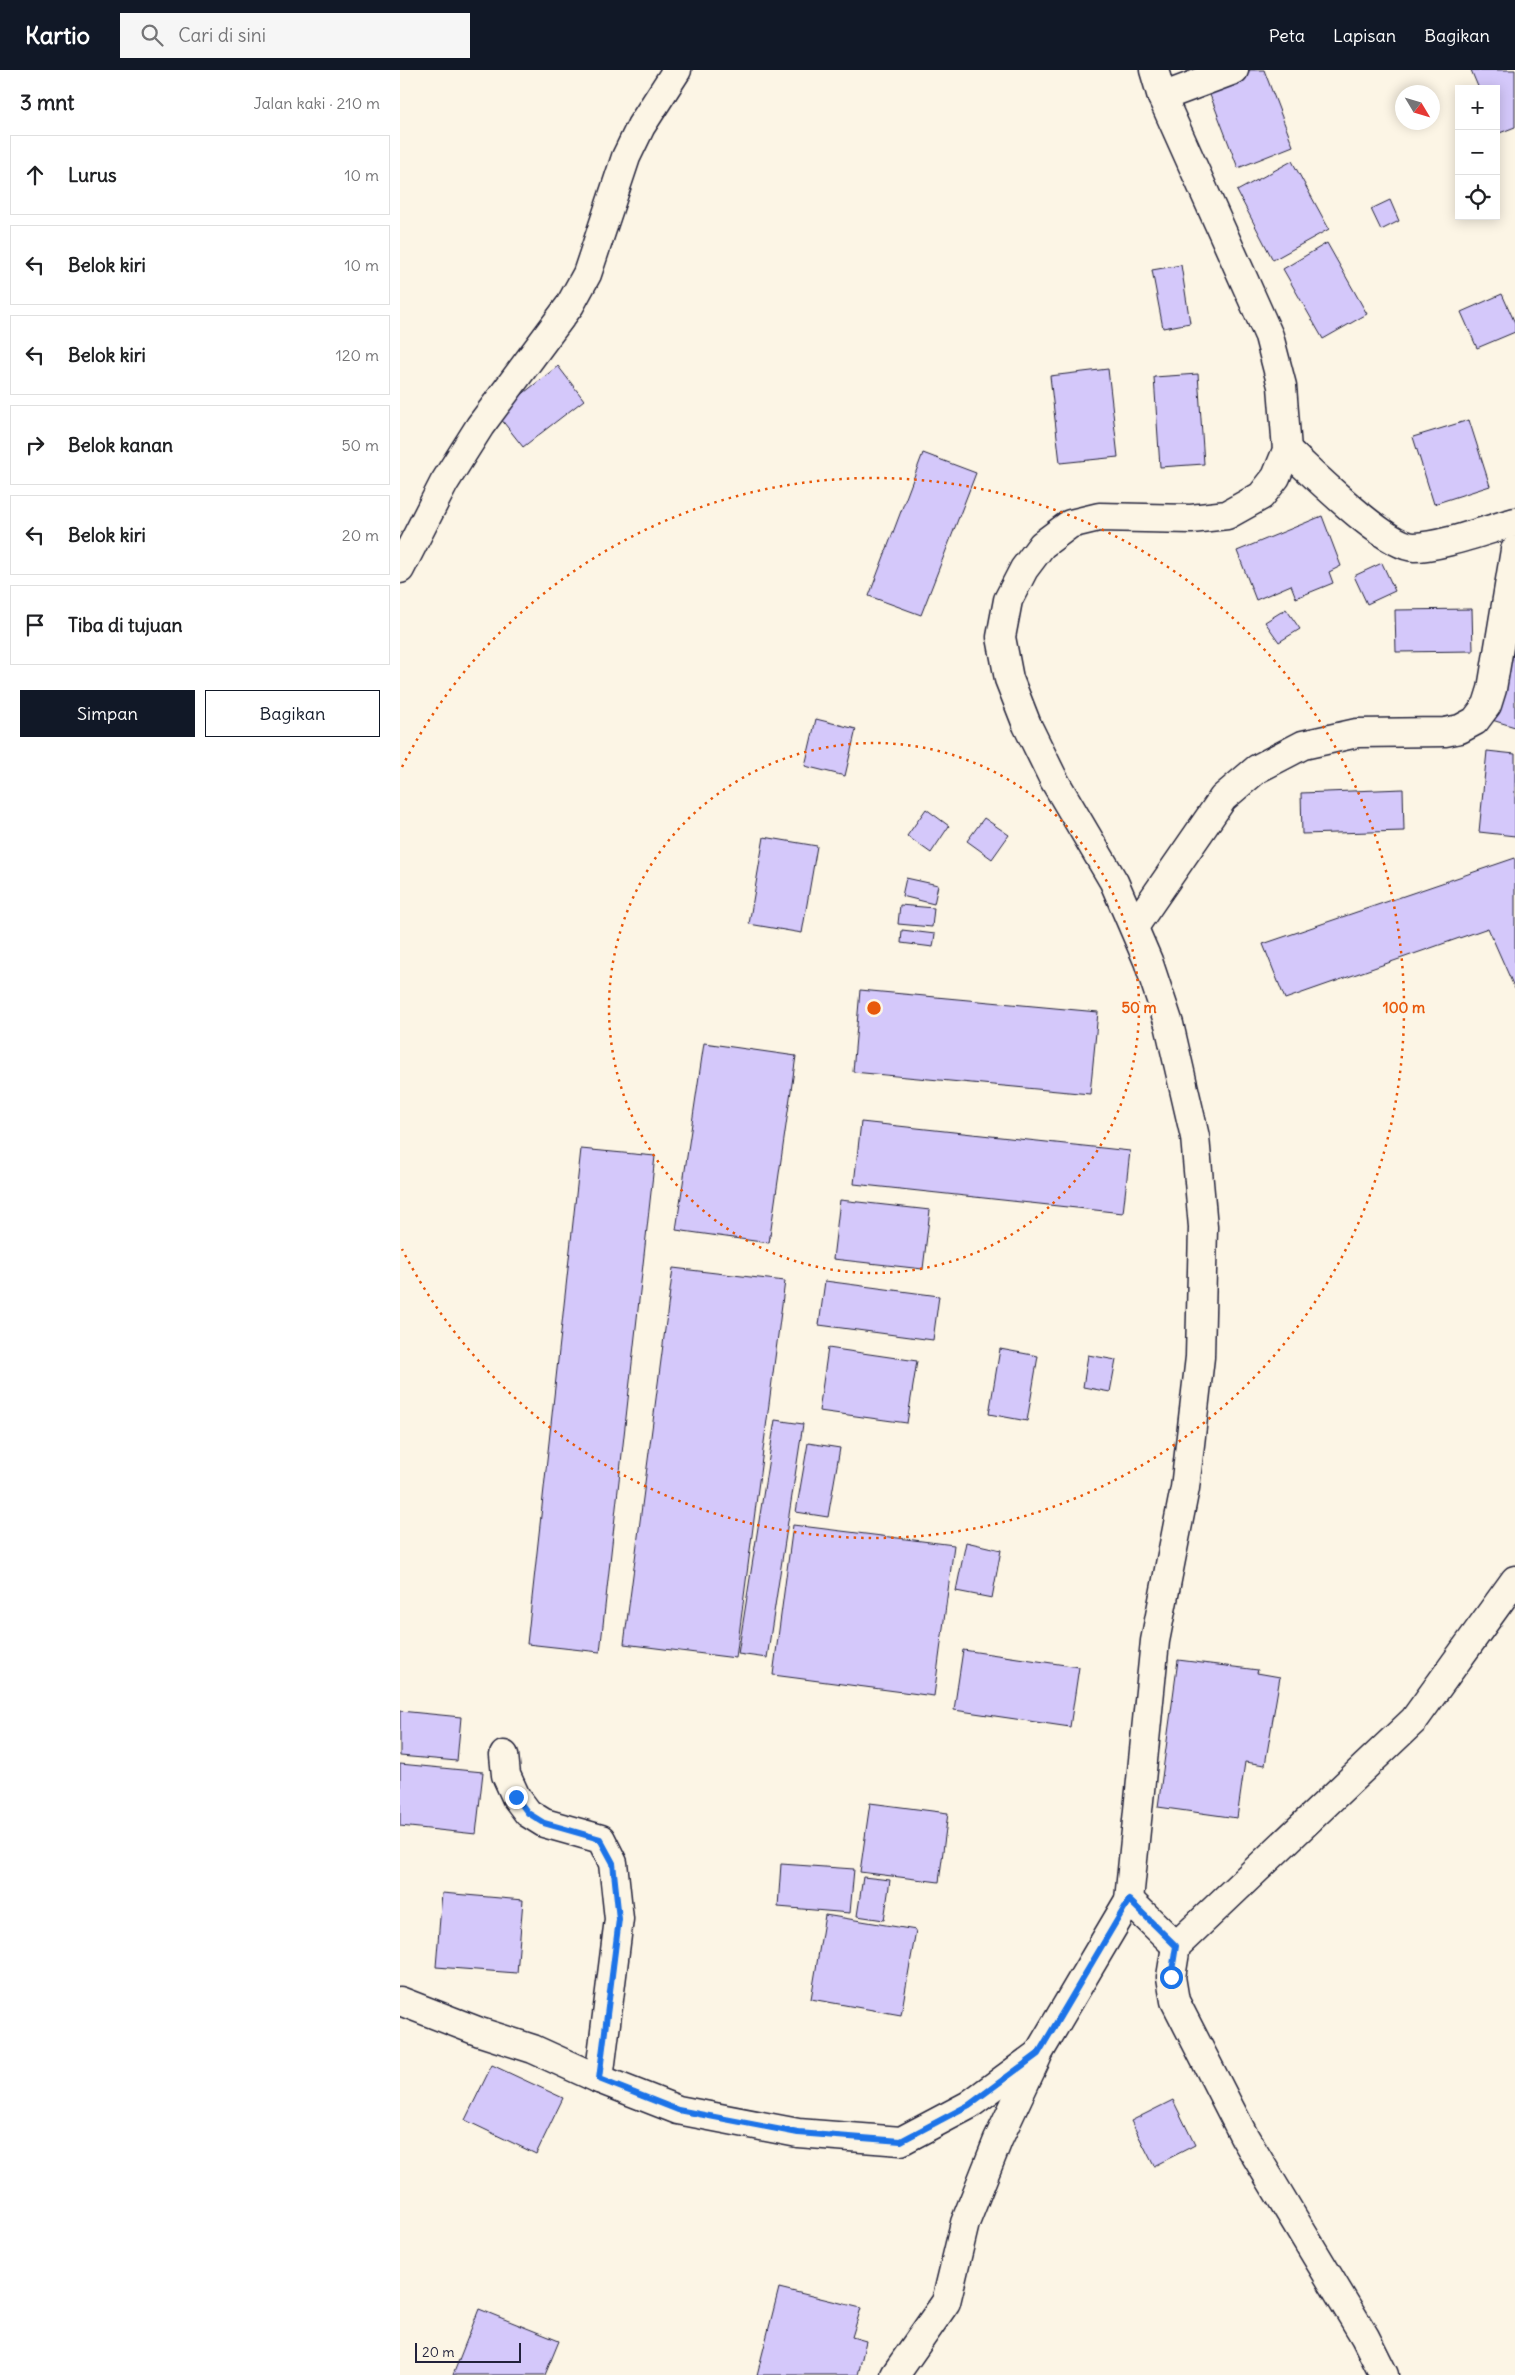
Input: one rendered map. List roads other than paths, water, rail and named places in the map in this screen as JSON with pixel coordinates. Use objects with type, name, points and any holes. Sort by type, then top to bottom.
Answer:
[{"type":"street","points":[[400,569],[444,483],[480,426],[570,305],[587,274],[626,157],[640,126],[677,70]]},
{"type":"street","points":[[896,2375],[946,2302],[965,2223],[998,2140],[1038,2054],[1129,1900],[1155,1642],[1184,1488],[1200,1357],[1203,1228],[1195,1137],[1169,1024],[1148,961],[1114,882],[1054,780],[1027,725],[1008,679],[1001,637],[1008,600],[1024,569],[1042,545],[1070,524],[1099,517],[1191,519],[1227,515],[1261,496],[1276,478],[1287,450],[1282,386],[1269,336],[1162,97],[1154,70]]},
{"type":"street","points":[[1162,97],[1234,70]]},
{"type":"street","points":[[1287,450],[1371,524],[1392,539],[1413,547],[1434,544],[1515,522]]},
{"type":"street","points":[[1134,927],[1223,798],[1257,769],[1303,745],[1358,733],[1445,732],[1460,729],[1475,721],[1487,706],[1492,689],[1515,550]]},
{"type":"street","points":[[1384,2375],[1365,2337],[1244,2136],[1175,2001],[1171,1977],[1176,1946],[1414,1720],[1515,1580]]},
{"type":"street","points":[[504,1755],[506,1775],[516,1797],[528,1813],[544,1823],[600,1839],[613,1863],[619,1919],[599,2079]]},
{"type":"street","points":[[1129,1900],[1176,1946]]},
{"type":"street","points":[[400,2000],[480,2032],[534,2050],[599,2079],[678,2110],[798,2133],[901,2141],[969,2105],[1038,2054]]}]
